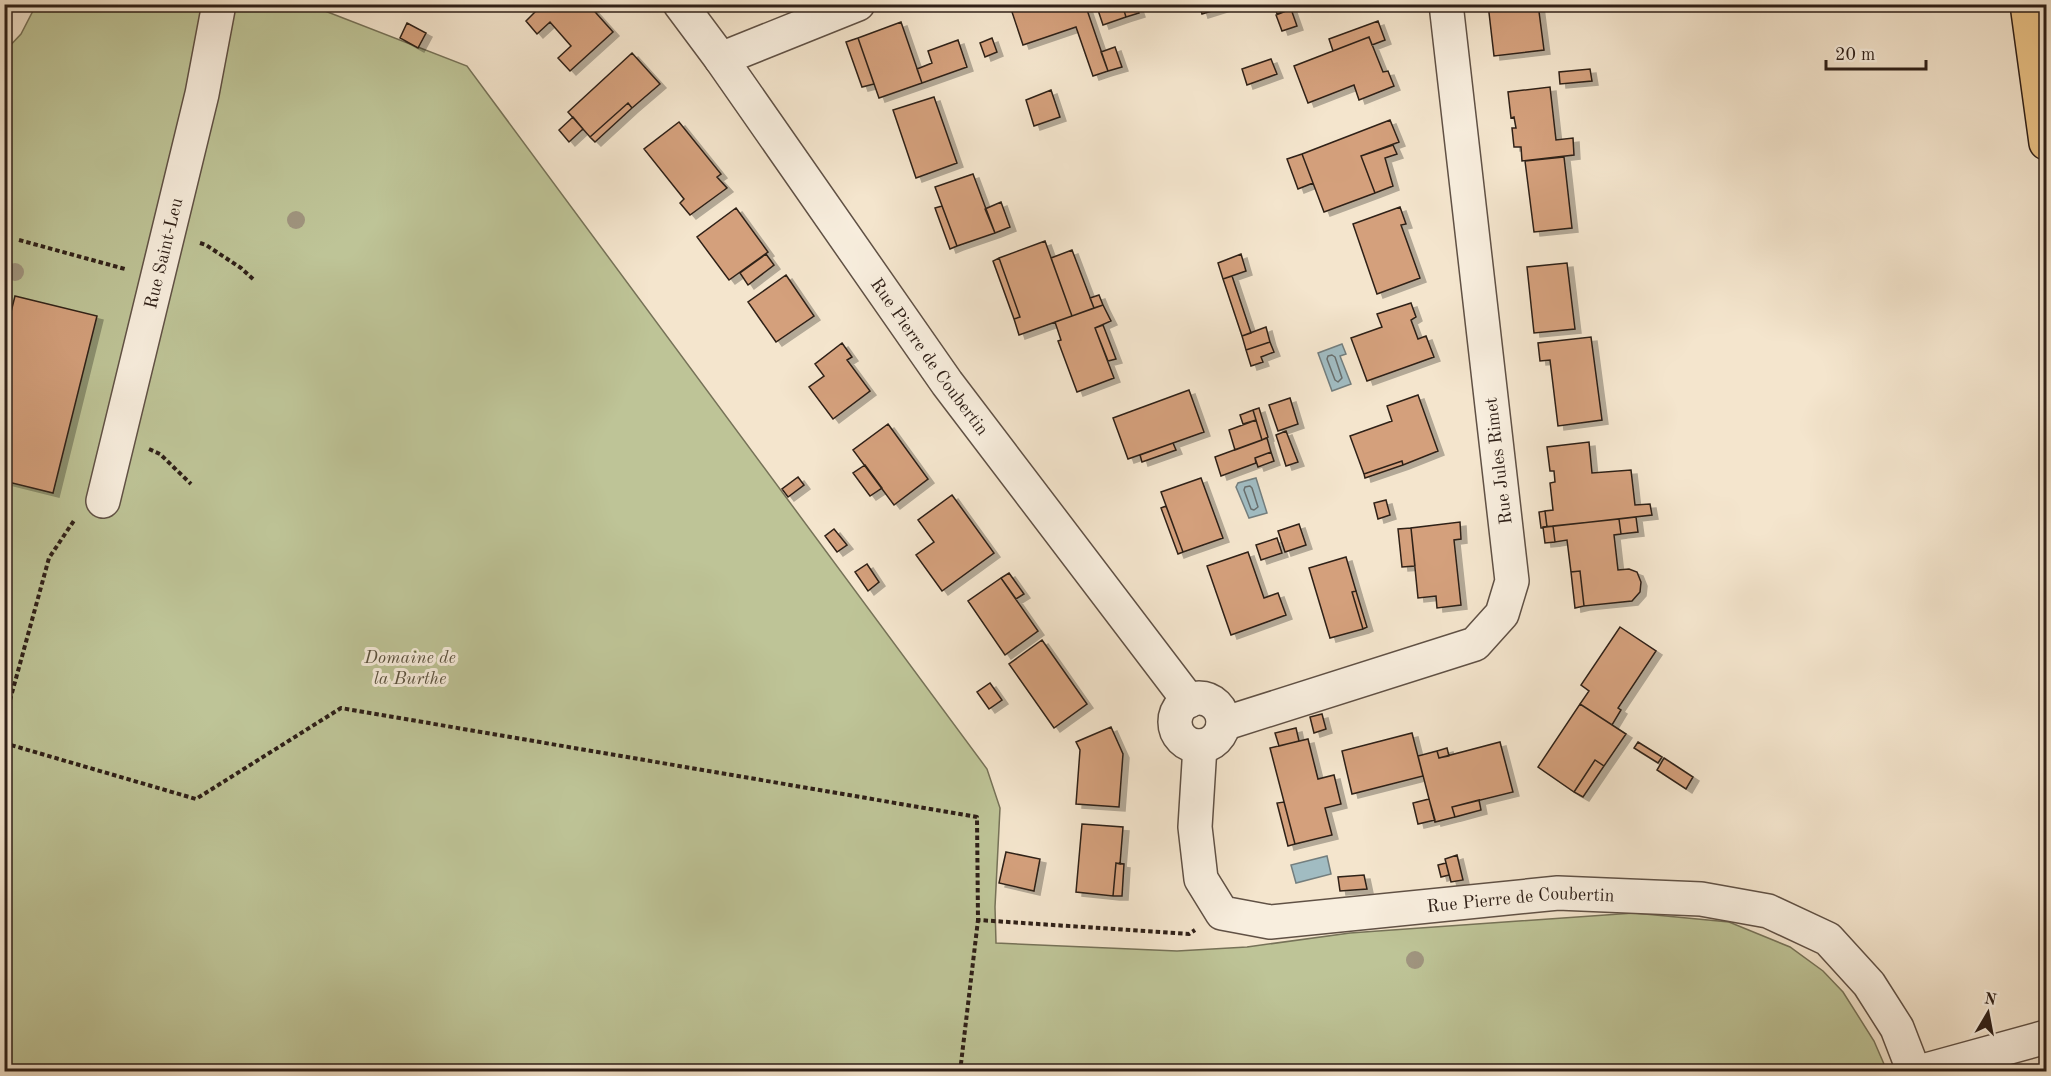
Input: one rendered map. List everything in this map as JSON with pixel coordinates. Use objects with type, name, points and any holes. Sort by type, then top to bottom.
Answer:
[{"type":"highway","points":[[2027,4],[2046,143]]},
{"type":"street","name":"Rue Saint-Leu","points":[[103,501],[202,94],[219,4]]},
{"type":"street","name":"Rue Pierre de Coubertin","points":[[680,4],[721,59],[947,383],[1189,701],[1177,712],[1176,728],[1184,741],[1211,735]]},
{"type":"street","points":[[721,59],[858,4]]},
{"type":"street","name":"Rue Jules Rimet","points":[[1211,735],[1475,644],[1502,614],[1512,581],[1446,4]]},
{"type":"street","points":[[1211,735],[1195,827],[1201,879],[1222,913]]},
{"type":"street","name":"Rue Pierre de Coubertin","points":[[1222,913],[1270,922],[1558,893],[1701,899],[1768,911],[1828,939],[1869,984],[1892,1019],[1914,1071]]},
{"type":"street","points":[[1919,1071],[2046,1037]]},
{"type":"path","points":[[168,232],[206,245],[241,268],[253,279]]},
{"type":"path","points":[[19,240],[157,278]]},
{"type":"path","points":[[119,435],[160,454],[191,484]]},
{"type":"path","points":[[4,722],[49,558],[77,515],[103,501]]},
{"type":"path","points":[[4,743],[196,799],[341,708],[977,817],[978,920],[960,1071]]},
{"type":"path","points":[[978,920],[1189,934],[1222,913]]},
{"type":"green space","name":"Domaine de la Burthe","points":[[307,4],[467,66],[987,769],[1000,808],[995,907],[996,943],[1177,951],[1247,947],[1350,933],[1634,913],[1729,922],[1790,947],[1823,971],[1843,992],[1874,1041],[1887,1071],[5,1071],[4,52],[21,34],[36,5]]},
{"type":"water","points":[[1342,344],[1346,354],[1340,356],[1351,384],[1332,391],[1318,353]]},
{"type":"water","points":[[1256,478],[1267,513],[1249,518],[1236,487],[1238,483]]},
{"type":"water","points":[[1327,856],[1331,874],[1296,883],[1291,865]]},
{"type":"building","points":[[543,4],[588,4],[613,32],[570,71],[558,58],[571,46],[550,22],[537,34],[526,21]]},
{"type":"building","points":[[1024,4],[1085,4],[1108,71],[1093,76],[1076,27],[1023,45],[1011,9]]},
{"type":"building","points":[[1096,4],[1122,4],[1126,17],[1103,25]]},
{"type":"building","points":[[1122,4],[1136,4],[1139,13],[1126,17]]},
{"type":"building","points":[[1199,4],[1234,4],[1202,14]]},
{"type":"building","points":[[1274,4],[1290,4],[1291,9],[1277,14]]},
{"type":"building","points":[[1488,4],[1538,4],[1544,50],[1494,56]]},
{"type":"building","points":[[1291,9],[1297,26],[1282,31],[1276,15]]},
{"type":"building","points":[[1378,21],[1385,40],[1372,45],[1369,37],[1333,51],[1329,39]]},
{"type":"building","points":[[901,22],[922,83],[879,98],[858,38]]},
{"type":"building","points":[[407,23],[426,33],[418,48],[400,38]]},
{"type":"building","points":[[1369,37],[1383,72],[1388,71],[1394,86],[1359,100],[1354,85],[1308,103],[1294,66]]},
{"type":"building","points":[[858,38],[874,84],[862,87],[846,42]]},
{"type":"building","points":[[992,38],[997,52],[985,57],[980,43]]},
{"type":"building","points":[[958,40],[967,67],[922,83],[917,69],[932,63],[928,51]]},
{"type":"building","points":[[1115,47],[1122,67],[1108,71],[1101,52]]},
{"type":"building","points":[[632,53],[660,84],[632,108],[628,103],[590,137],[568,112]]},
{"type":"building","points":[[1271,59],[1277,74],[1247,85],[1242,69]]},
{"type":"building","points":[[1590,69],[1592,81],[1560,84],[1559,72]]},
{"type":"building","points":[[1550,87],[1556,140],[1573,138],[1574,155],[1522,161],[1521,147],[1514,147],[1512,128],[1516,128],[1514,117],[1511,118],[1508,92]]},
{"type":"building","points":[[1051,90],[1060,117],[1034,126],[1026,100]]},
{"type":"building","points":[[934,97],[957,163],[916,178],[893,110]]},
{"type":"building","points":[[628,103],[632,108],[595,142],[590,137]]},
{"type":"building","points":[[573,117],[583,129],[569,142],[559,130]]},
{"type":"building","points":[[1390,120],[1399,142],[1361,156],[1375,193],[1324,212],[1302,154]]},
{"type":"building","points":[[679,122],[721,174],[717,177],[727,188],[690,215],[680,203],[684,199],[644,149]]},
{"type":"building","points":[[1393,145],[1397,154],[1385,158],[1393,186],[1375,193],[1361,156]]},
{"type":"building","points":[[1302,154],[1313,183],[1298,189],[1287,159]]},
{"type":"building","points":[[1564,157],[1572,228],[1534,232],[1525,161]]},
{"type":"building","points":[[973,174],[995,233],[957,246],[935,187]]},
{"type":"building","points":[[1001,202],[1010,227],[995,233],[985,209]]},
{"type":"building","points":[[942,206],[957,246],[950,249],[935,208]]},
{"type":"building","points":[[1400,207],[1406,224],[1401,225],[1420,278],[1377,294],[1353,224]]},
{"type":"building","points":[[736,208],[768,252],[729,280],[697,237]]},
{"type":"building","points":[[1045,241],[1072,316],[1019,335],[1014,319],[1020,317],[999,258]]},
{"type":"building","points":[[1072,250],[1094,308],[1072,316],[1051,258]]},
{"type":"building","points":[[766,254],[774,265],[748,285],[740,273]]},
{"type":"building","points":[[1241,254],[1246,271],[1223,279],[1218,263]]},
{"type":"building","points":[[999,258],[1020,317],[1014,319],[993,261]]},
{"type":"building","points":[[1567,263],[1575,329],[1534,333],[1527,267]]},
{"type":"building","points":[[786,275],[814,316],[776,342],[748,302]]},
{"type":"building","points":[[1232,276],[1251,333],[1242,336],[1223,279]]},
{"type":"building","points":[[1099,295],[1103,305],[1094,308],[1090,298]]},
{"type":"building","points":[[15,296],[97,316],[53,493],[4,481],[4,340]]},
{"type":"building","points":[[1411,303],[1416,317],[1411,320],[1418,339],[1426,336],[1434,357],[1367,381],[1351,338],[1382,327],[1377,314]]},
{"type":"building","points":[[1103,305],[1111,321],[1095,328],[1114,378],[1077,392],[1058,341],[1061,340],[1055,322]]},
{"type":"building","points":[[1103,325],[1116,359],[1108,361],[1095,328]]},
{"type":"building","points":[[1266,327],[1270,342],[1246,350],[1242,336]]},
{"type":"building","points":[[1591,337],[1602,420],[1558,426],[1550,360],[1540,361],[1538,343]]},
{"type":"building","points":[[1270,342],[1274,352],[1261,357],[1263,362],[1251,366],[1246,350]]},
{"type":"building","points":[[842,343],[852,357],[847,360],[870,391],[833,419],[809,387],[824,376],[815,364]]},
{"type":"building","points":[[1189,390],[1204,432],[1128,459],[1113,418]]},
{"type":"building","points":[[1418,395],[1438,451],[1403,465],[1402,461],[1364,474],[1350,436],[1392,421],[1387,406]]},
{"type":"building","points":[[1290,398],[1298,424],[1278,431],[1269,405]]},
{"type":"building","points":[[1259,408],[1268,437],[1262,440],[1253,410]]},
{"type":"building","points":[[1253,410],[1256,420],[1243,424],[1240,415]]},
{"type":"building","points":[[1256,420],[1262,440],[1235,450],[1229,430]]},
{"type":"building","points":[[888,424],[928,479],[894,505],[853,450]]},
{"type":"building","points":[[1286,431],[1298,462],[1286,466],[1276,435]]},
{"type":"building","points":[[1267,438],[1271,452],[1255,458],[1256,463],[1221,476],[1215,457]]},
{"type":"building","points":[[1589,442],[1592,473],[1631,470],[1635,505],[1650,504],[1652,515],[1547,527],[1545,511],[1553,510],[1550,483],[1555,482],[1554,471],[1550,471],[1547,447]]},
{"type":"building","points":[[1173,443],[1176,450],[1142,462],[1140,455]]},
{"type":"building","points":[[1271,452],[1274,461],[1258,467],[1255,458]]},
{"type":"building","points":[[1402,461],[1403,465],[1365,478],[1364,474]]},
{"type":"building","points":[[865,465],[882,488],[870,496],[853,473]]},
{"type":"building","points":[[798,477],[804,485],[788,497],[782,489]]},
{"type":"building","points":[[1201,478],[1223,538],[1183,552],[1161,492]]},
{"type":"building","points":[[952,495],[994,553],[942,591],[916,555],[934,542],[918,520]]},
{"type":"building","points":[[1386,500],[1390,515],[1378,519],[1374,503]]},
{"type":"building","points":[[1166,506],[1183,552],[1178,554],[1161,508]]},
{"type":"building","points":[[1545,511],[1547,527],[1541,528],[1539,512]]},
{"type":"building","points":[[1636,517],[1638,532],[1621,534],[1619,519]]},
{"type":"building","points":[[1619,519],[1621,534],[1614,535],[1618,570],[1629,569],[1637,572],[1641,582],[1640,592],[1632,601],[1584,606],[1580,571],[1571,572],[1567,540],[1555,542],[1553,526]]},
{"type":"building","points":[[1460,522],[1461,539],[1454,540],[1461,605],[1437,608],[1436,596],[1418,598],[1411,528]]},
{"type":"building","points":[[1299,524],[1306,545],[1285,552],[1278,531]]},
{"type":"building","points":[[1553,526],[1555,542],[1545,543],[1543,527]]},
{"type":"building","points":[[1411,528],[1415,566],[1402,567],[1398,529]]},
{"type":"building","points":[[834,529],[847,545],[837,552],[825,536]]},
{"type":"building","points":[[1277,538],[1282,553],[1261,560],[1256,545]]},
{"type":"building","points":[[1248,552],[1264,598],[1278,593],[1286,615],[1231,635],[1207,566]]},
{"type":"building","points":[[1346,557],[1356,591],[1352,592],[1363,629],[1330,638],[1309,568]]},
{"type":"building","points":[[867,564],[879,582],[868,591],[855,572]]},
{"type":"building","points":[[1580,571],[1584,606],[1575,608],[1571,572]]},
{"type":"building","points":[[1009,573],[1024,594],[1016,599],[1001,578]]},
{"type":"building","points":[[1001,578],[1038,631],[1005,655],[968,601]]},
{"type":"building","points":[[1356,591],[1367,627],[1363,629],[1352,592]]},
{"type":"building","points":[[1620,627],[1656,651],[1618,708],[1621,710],[1612,725],[1580,704],[1589,691],[1581,685]]},
{"type":"building","points":[[1042,640],[1087,704],[1054,728],[1009,664]]},
{"type":"building","points":[[990,683],[1002,700],[989,709],[977,692]]},
{"type":"building","points":[[1580,704],[1626,734],[1604,766],[1595,760],[1574,792],[1538,767]]},
{"type":"building","points":[[1322,714],[1326,729],[1314,733],[1310,717]]},
{"type":"building","points":[[1111,727],[1123,754],[1119,807],[1076,804],[1080,750],[1076,742]]},
{"type":"building","points":[[1296,728],[1299,741],[1279,746],[1275,733]]},
{"type":"building","points":[[1412,733],[1423,776],[1352,794],[1342,751]]},
{"type":"building","points":[[1308,739],[1318,779],[1334,775],[1341,804],[1325,808],[1332,835],[1295,844],[1270,748]]},
{"type":"building","points":[[1500,742],[1513,792],[1452,807],[1455,817],[1435,822],[1418,756],[1437,751],[1439,758]]},
{"type":"building","points":[[1638,742],[1662,757],[1658,763],[1634,748]]},
{"type":"building","points":[[1447,748],[1449,756],[1439,758],[1437,751]]},
{"type":"building","points":[[1664,758],[1693,777],[1686,789],[1657,770]]},
{"type":"building","points":[[1595,760],[1604,766],[1583,797],[1574,792]]},
{"type":"building","points":[[1429,799],[1435,820],[1418,824],[1413,803]]},
{"type":"building","points":[[1479,800],[1481,810],[1455,817],[1452,807]]},
{"type":"building","points":[[1284,802],[1295,844],[1288,846],[1277,803]]},
{"type":"building","points":[[1082,824],[1123,827],[1120,864],[1116,863],[1113,896],[1076,892]]},
{"type":"building","points":[[1006,852],[1040,859],[1034,891],[999,883]]},
{"type":"building","points":[[1457,855],[1463,880],[1451,882],[1445,859]]},
{"type":"building","points":[[1116,863],[1124,864],[1122,896],[1113,896]]},
{"type":"building","points":[[1446,863],[1449,875],[1441,877],[1438,865]]},
{"type":"building","points":[[1364,875],[1367,889],[1340,891],[1338,877]]}]
